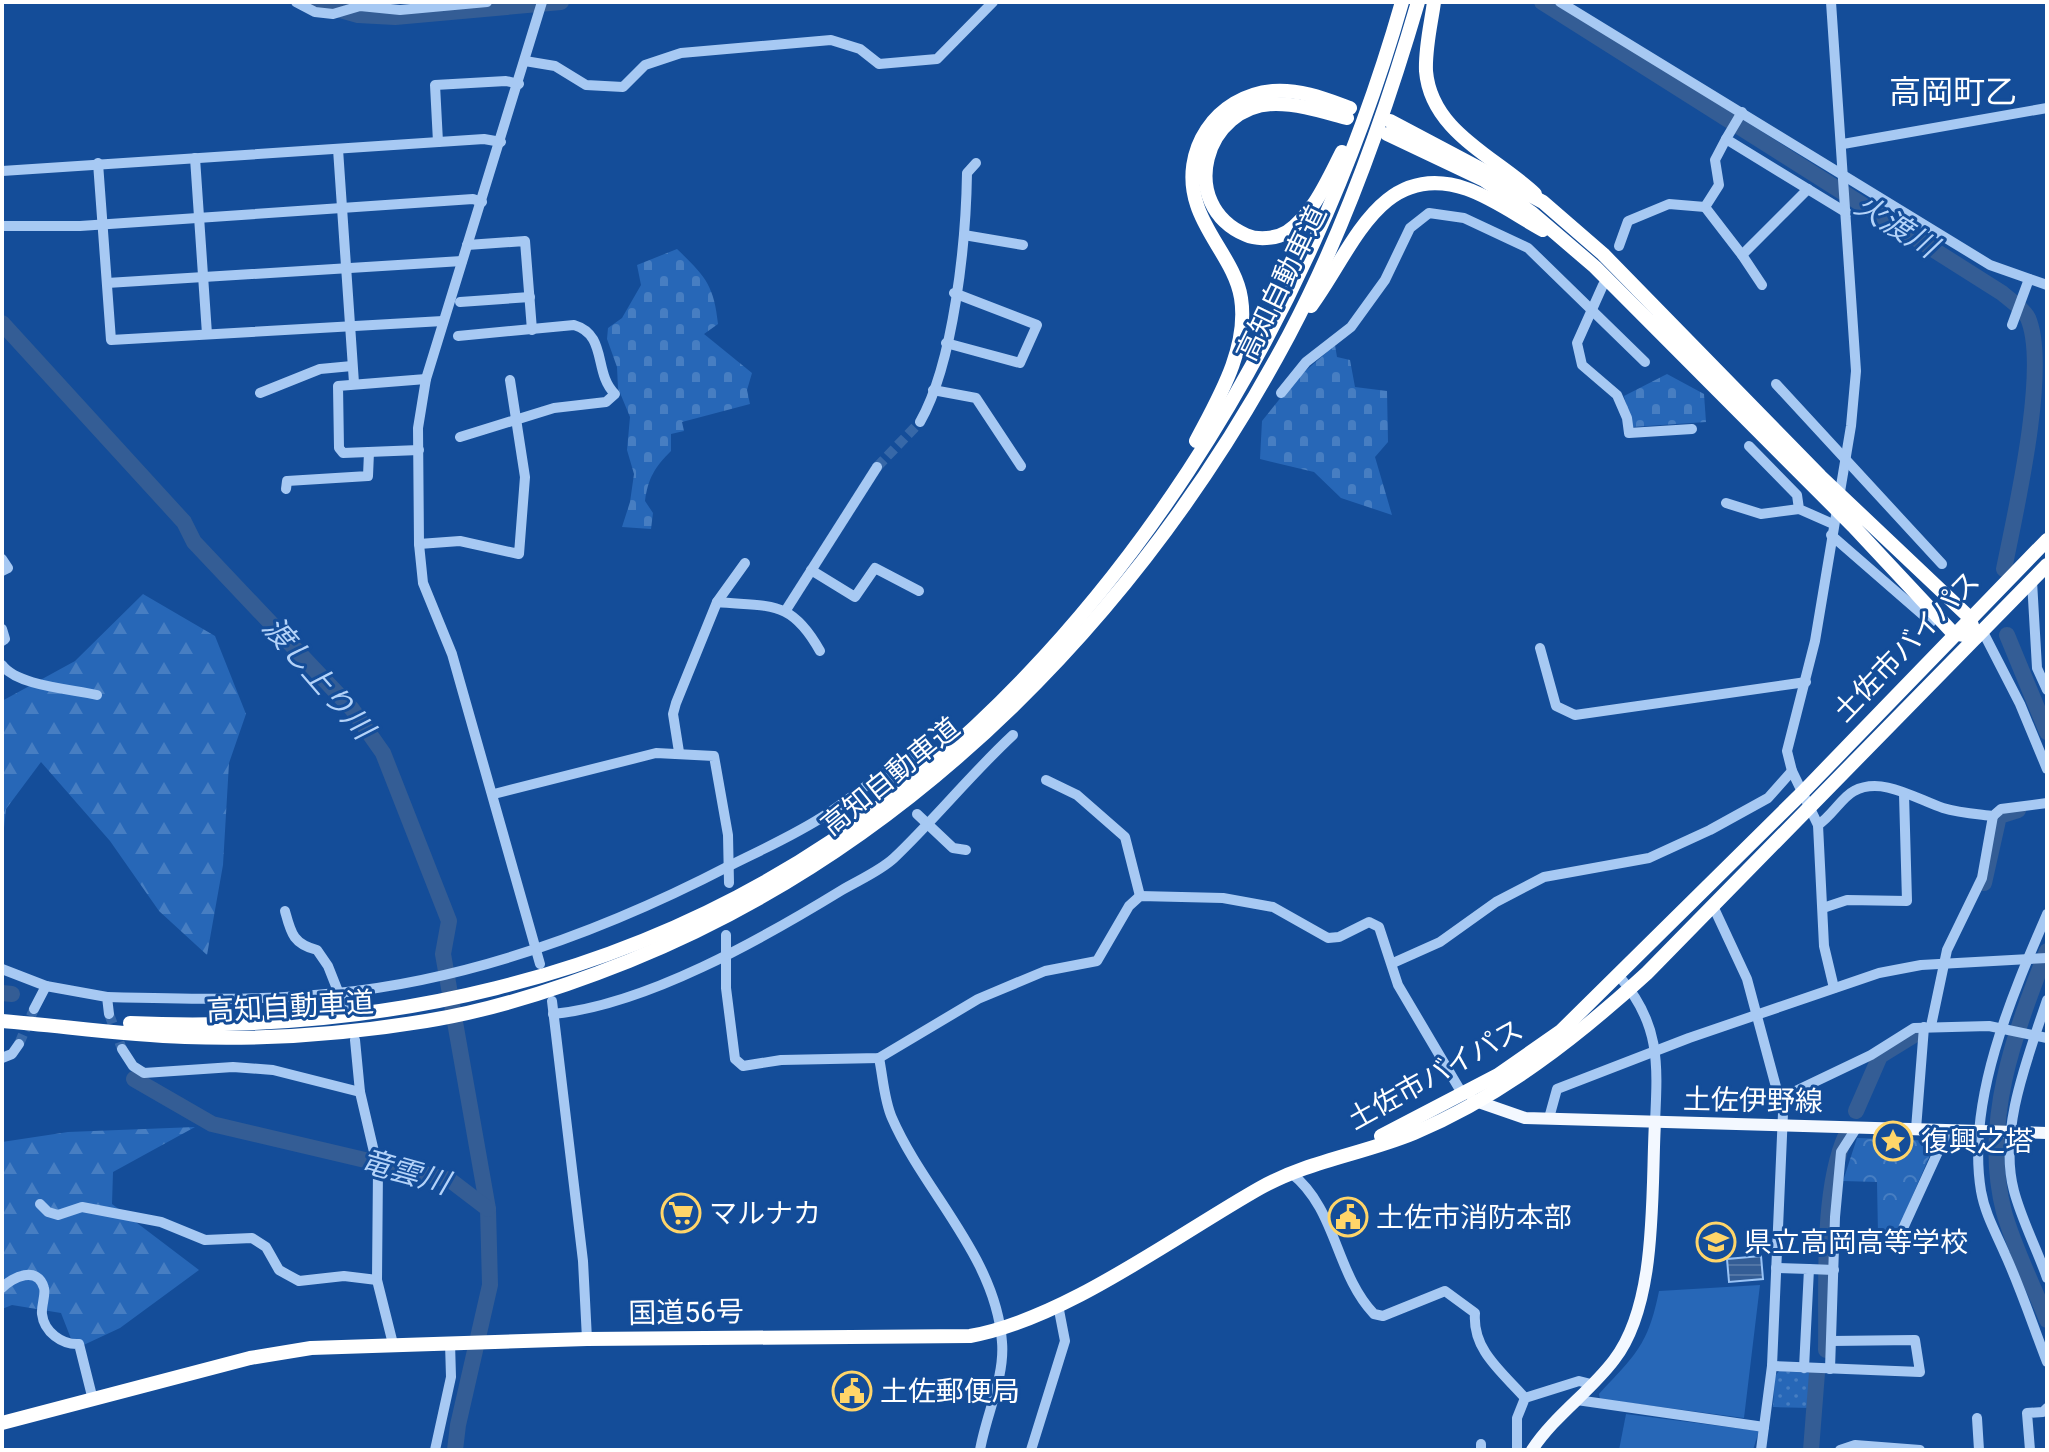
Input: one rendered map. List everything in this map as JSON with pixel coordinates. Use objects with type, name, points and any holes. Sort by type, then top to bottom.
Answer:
[{"type":"highway","name":"高知自動車道","points":[[2,1019],[186,1026],[268,1025],[359,1017],[475,995],[587,961],[665,930],[733,897],[831,841],[911,782],[961,736],[1021,679],[1108,585],[1221,418],[1274,324],[1339,181],[1402,2]]},
{"type":"highway","name":"高知自動車道","points":[[2,1019],[184,1037],[269,1037],[428,1021],[477,1011],[593,976],[739,910],[836,854],[918,792],[1030,688],[1119,592],[1180,511],[1236,427],[1290,333],[1354,187],[1418,2]]},
{"type":"highway","points":[[1434,2],[1426,71],[1432,98],[1451,127],[1513,174],[1603,254],[1819,483]]},
{"type":"highway","points":[[1108,585],[1190,451],[1225,386],[1241,328],[1241,296],[1197,206],[1191,181],[1199,139],[1223,111],[1249,96],[1295,92],[1349,113],[1277,104],[1259,105],[1222,128],[1206,160],[1206,190],[1216,216],[1232,229],[1253,238],[1285,233],[1312,208],[1369,100]]},
{"type":"highway","points":[[1543,202],[1388,128],[1484,180],[1532,213],[1595,267],[1857,520],[1983,629]]},
{"type":"highway","points":[[1290,333],[1369,219],[1388,198],[1408,185],[1431,182],[1468,190],[1555,235]]},
{"type":"highway","points":[[1857,520],[1953,633],[1983,629]]},
{"type":"highway","name":"土佐市バイパス","points":[[1337,1157],[1463,1095],[1541,1046],[1619,976],[1802,793],[1953,633],[2047,540]]},
{"type":"highway","name":"土佐市バイパス","points":[[1337,1157],[1412,1134],[1477,1103],[1580,1033],[1630,989],[1713,906],[2047,565]]},
{"type":"highway","name":"国道56号","points":[[2,1423],[250,1358],[311,1348],[587,1339],[961,1336],[1001,1330],[1058,1305],[1291,1173],[1337,1157]]},
{"type":"main road","name":"土佐伊野線","points":[[1463,1095],[1477,1103],[1525,1118],[2047,1133]]},
{"type":"main road","points":[[1532,1450],[1614,1361],[1633,1332],[1644,1295],[1655,1122]]},
{"type":"street","points":[[296,2],[315,12],[400,10],[487,2]]},
{"type":"street","points":[[525,61],[555,66],[586,85],[623,87],[645,65],[681,53],[831,40],[860,49],[879,64],[923,63],[937,59],[993,2]]},
{"type":"street","points":[[1560,2],[1740,115],[1990,265],[2047,285]]},
{"type":"street","points":[[1831,2],[1856,371],[1845,458],[1806,682],[1790,729],[1787,751],[1792,771],[1818,825],[1824,946],[1834,988]]},
{"type":"street","points":[[540,964],[452,654],[423,583],[419,544],[419,450],[426,379],[541,6]]},
{"type":"street","points":[[438,142],[435,85],[506,81],[519,84]]},
{"type":"street","points":[[1843,144],[2047,108]]},
{"type":"street","points":[[1705,207],[1719,185],[1715,160],[1740,115]]},
{"type":"street","points":[[1728,136],[1808,189],[1846,209]]},
{"type":"street","points":[[2,171],[484,139],[501,142]]},
{"type":"street","points":[[338,149],[354,383]]},
{"type":"street","points":[[195,158],[207,334]]},
{"type":"street","points":[[98,163],[111,340],[443,321]]},
{"type":"street","points":[[920,422],[946,343],[964,235],[967,173],[976,163]]},
{"type":"street","points":[[1742,255],[1808,189]]},
{"type":"street","points":[[2,226],[80,226],[473,199],[482,202]]},
{"type":"street","points":[[1619,246],[1628,221],[1669,204],[1705,207],[1762,285]]},
{"type":"street","points":[[1281,393],[1306,362],[1351,327],[1385,280],[1410,228],[1429,213],[1464,218],[1528,248],[1645,362]]},
{"type":"street","points":[[2,234],[71,231],[80,226]]},
{"type":"street","points":[[964,235],[1023,245]]},
{"type":"street","points":[[467,245],[525,241],[532,330]]},
{"type":"street","points":[[107,283],[462,261]]},
{"type":"street","points":[[2012,325],[2029,279]]},
{"type":"street","points":[[1603,285],[1577,343],[1582,365],[1617,395],[1627,418],[1629,433],[1692,429]]},
{"type":"street","points":[[946,343],[1020,363],[1037,325],[954,293]]},
{"type":"street","points":[[460,302],[530,297]]},
{"type":"street","points":[[458,336],[574,325],[591,334],[597,342],[604,378],[615,394],[606,402],[554,408],[460,437]]},
{"type":"street","points":[[260,393],[320,369],[352,366]]},
{"type":"street","points":[[419,450],[343,453],[339,448],[338,386],[426,379]]},
{"type":"street","points":[[419,544],[460,541],[519,554],[525,477],[510,380]]},
{"type":"street","points":[[1776,384],[1942,564]]},
{"type":"street","points":[[933,390],[976,398],[1021,466]]},
{"type":"street","points":[[1749,446],[1797,495],[1799,509]]},
{"type":"street","points":[[286,489],[287,481],[368,476],[369,452]]},
{"type":"street","points":[[786,610],[877,467]]},
{"type":"street","points":[[1726,503],[1761,514],[1799,509],[1832,530],[1931,622]]},
{"type":"street","points":[[2,559],[8,568],[2,571]]},
{"type":"street","points":[[729,883],[714,756],[682,757],[673,714],[717,602],[745,563]]},
{"type":"street","points":[[811,570],[855,597],[875,568],[919,591]]},
{"type":"street","points":[[2030,581],[2037,668],[2047,690]]},
{"type":"street","points":[[717,602],[786,610],[805,625],[820,651]]},
{"type":"street","points":[[2,629],[5,639],[2,641]]},
{"type":"street","points":[[1983,629],[2014,691],[2047,769]]},
{"type":"street","points":[[1540,648],[1556,706],[1575,715],[1806,682]]},
{"type":"street","points":[[2,665],[11,676],[97,695]]},
{"type":"street","points":[[553,1014],[588,1010],[619,1001],[725,954],[892,860],[921,818],[1013,735]]},
{"type":"street","points":[[2,969],[46,986],[107,997],[279,997],[338,993],[434,978],[536,950],[632,912],[822,817],[888,772],[899,761],[927,749]]},
{"type":"street","points":[[494,794],[624,760],[679,752]]},
{"type":"street","points":[[1393,963],[1440,942],[1496,902],[1544,877],[1649,858],[1710,830],[1768,798],[1792,771]]},
{"type":"street","points":[[888,772],[894,785]]},
{"type":"street","points":[[1046,780],[1077,795],[1125,837],[1140,896]]},
{"type":"street","points":[[1818,825],[1834,815],[1850,792],[1867,785],[1884,786],[1945,809],[1993,816]]},
{"type":"street","points":[[1823,908],[1847,900],[1907,901],[1904,794]]},
{"type":"street","points":[[1916,1129],[1927,1027],[1947,950],[1982,878],[1993,816],[2001,809],[2047,803]]},
{"type":"street","points":[[921,818],[953,848],[966,850]]},
{"type":"street","points":[[726,935],[735,1059],[743,1066],[781,1060],[879,1058],[978,999],[1045,971],[1097,961],[1129,906],[1140,896],[1223,898],[1273,907],[1328,938],[1339,937],[1369,922],[1379,927],[1398,985],[1463,1095]]},
{"type":"street","points":[[1713,906],[1747,979],[1781,1098],[1783,1125],[1772,1366],[1761,1450]]},
{"type":"street","points":[[285,911],[291,935],[301,946],[317,950],[345,1009]]},
{"type":"street","points":[[2047,914],[2005,1028],[1981,1131],[1981,1193],[1991,1226],[2047,1362]]},
{"type":"street","points":[[1549,1118],[1557,1089],[1879,973],[1944,964],[2047,958]]},
{"type":"street","points":[[1619,976],[1642,1003],[1651,1025],[1655,1053],[1655,1122]]},
{"type":"street","points":[[34,1009],[46,986]]},
{"type":"street","points":[[107,997],[109,1014]]},
{"type":"street","points":[[2047,1000],[2031,1036],[2010,1132],[2014,1191],[2047,1278]]},
{"type":"street","points":[[552,1001],[583,1261],[587,1339]]},
{"type":"street","points":[[1781,1098],[1871,1055],[1898,1034],[1927,1027],[2005,1028],[2047,1038]]},
{"type":"street","points":[[355,1040],[360,1092],[378,1169],[377,1280],[393,1344]]},
{"type":"street","points":[[2,1058],[12,1054],[19,1044]]},
{"type":"street","points":[[122,1049],[133,1066],[144,1073],[233,1067],[273,1070],[360,1092]]},
{"type":"street","points":[[879,1058],[890,1114],[954,1220],[992,1296],[1001,1330],[1000,1367],[980,1450]]},
{"type":"street","points":[[1830,1369],[1828,1270],[1841,1152],[1857,1127]]},
{"type":"street","points":[[1900,1235],[1948,1130]]},
{"type":"street","points":[[1291,1173],[1310,1191],[1330,1225],[1353,1283],[1374,1314],[1383,1316],[1445,1291],[1475,1313],[1473,1331],[1479,1345],[1525,1398]]},
{"type":"street","points":[[40,1204],[48,1212],[58,1215],[82,1207],[161,1222],[205,1240],[252,1238],[266,1247],[279,1270],[299,1281],[344,1276],[377,1280]]},
{"type":"street","points":[[1776,1268],[1828,1270]]},
{"type":"street","points":[[1804,1368],[1809,1269]]},
{"type":"street","points":[[2,1288],[13,1277],[27,1274],[37,1278],[44,1288],[42,1318],[50,1333],[68,1345],[79,1344],[93,1400]]},
{"type":"street","points":[[1031,1450],[1065,1341],[1058,1305]]},
{"type":"street","points":[[1772,1366],[1920,1372],[1915,1340],[1831,1341]]},
{"type":"street","points":[[435,1450],[456,1342]]},
{"type":"street","points":[[1517,1450],[1519,1407],[1525,1398],[1579,1381],[1591,1384]]},
{"type":"street","points":[[1577,1400],[1764,1427]]},
{"type":"street","points":[[2030,1450],[2027,1413],[2043,1412],[2047,1408]]},
{"type":"street","points":[[1977,1418],[1979,1450]]},
{"type":"street","points":[[1840,1450],[1855,1445],[1920,1450]]},
{"type":"green space","points":[[677,249],[701,274],[711,290],[718,324],[704,334],[752,373],[747,390],[750,404],[682,422],[684,431],[671,434],[671,451],[650,479],[645,501],[653,513],[651,529],[622,527],[634,474],[627,450],[630,417],[618,388],[617,367],[607,339],[608,328],[622,318],[641,285],[637,265]]},
{"type":"green space","points":[[1335,345],[1337,357],[1350,360],[1355,387],[1387,391],[1388,442],[1375,457],[1392,515],[1341,498],[1314,472],[1260,459],[1262,421],[1294,381]]},
{"type":"green space","points":[[1667,374],[1704,394],[1706,422],[1632,427],[1624,396]]},
{"type":"green space","points":[[143,594],[215,636],[246,714],[229,763],[223,865],[207,955],[159,911],[110,841],[41,762],[6,809],[2,847],[2,701],[75,661]]},
{"type":"green space","points":[[195,1127],[113,1172],[112,1204],[199,1270],[120,1328],[75,1349],[61,1313],[12,1305],[2,1309],[2,1142],[68,1132]]},
{"type":"green space","points":[[1857,1138],[1936,1141],[1896,1234],[1878,1234],[1877,1182],[1843,1181]]},
{"type":"green space","points":[[1760,1285],[1744,1418],[1600,1399],[1599,1394],[1631,1359],[1645,1337],[1659,1291]]},
{"type":"green space","points":[[1779,1371],[1814,1373],[1811,1408],[1773,1407],[1775,1376]]},
{"type":"green space","points":[[1626,1414],[1759,1431],[1753,1450],[1619,1450]]},
{"type":"shaded area","points":[[1761,1256],[1763,1279],[1729,1282],[1727,1259]]},
{"type":"waterway","name":"火渡川","points":[[312,2],[358,15],[395,17],[561,2]]},
{"type":"waterway","name":"火渡川","points":[[1542,2],[2002,293],[2023,311],[2028,318],[2033,340],[2033,403],[2004,569]]},
{"type":"waterway","name":"渡し上り川","points":[[2,323],[184,522],[194,542],[352,709],[383,753],[449,921],[443,954],[488,1209],[490,1285],[455,1450]]},
{"type":"waterway","name":"火渡川","points":[[2007,635],[2047,732]]},
{"type":"waterway","points":[[1984,883],[1999,816],[2018,810]]},
{"type":"waterway","name":"火渡川","points":[[2047,951],[2023,1014],[2004,1079],[1996,1146],[2004,1212],[2047,1320]]},
{"type":"waterway","name":"竜雲川","points":[[2,993],[12,994]]},
{"type":"waterway","points":[[1856,1111],[1880,1056],[1919,1032]]},
{"type":"waterway","name":"竜雲川","points":[[134,1079],[212,1124],[450,1180],[488,1209]]},
{"type":"waterway","points":[[1826,1350],[1829,1211],[1832,1183],[1846,1135]]},
{"type":"waterway","points":[[1811,1450],[1817,1373]]},
{"type":"tunnel","points":[[877,467],[920,422]]},
{"type":"tunnel","points":[[19,1044],[34,1009]]},
{"type":"tunnel","points":[[109,1014],[122,1049]]},
{"type":"place","name":"復興之塔","points":[[1893,1141]]},
{"type":"place","name":"マルナカ","points":[[681,1213]]},
{"type":"place","name":"土佐市消防本部","points":[[1348,1217]]},
{"type":"place","name":"県立高岡高等学校","points":[[1716,1242]]},
{"type":"place","name":"土佐郵便局","points":[[852,1391]]},
{"type":"district","name":"高岡町乙","points":[[1953,92]]}]
